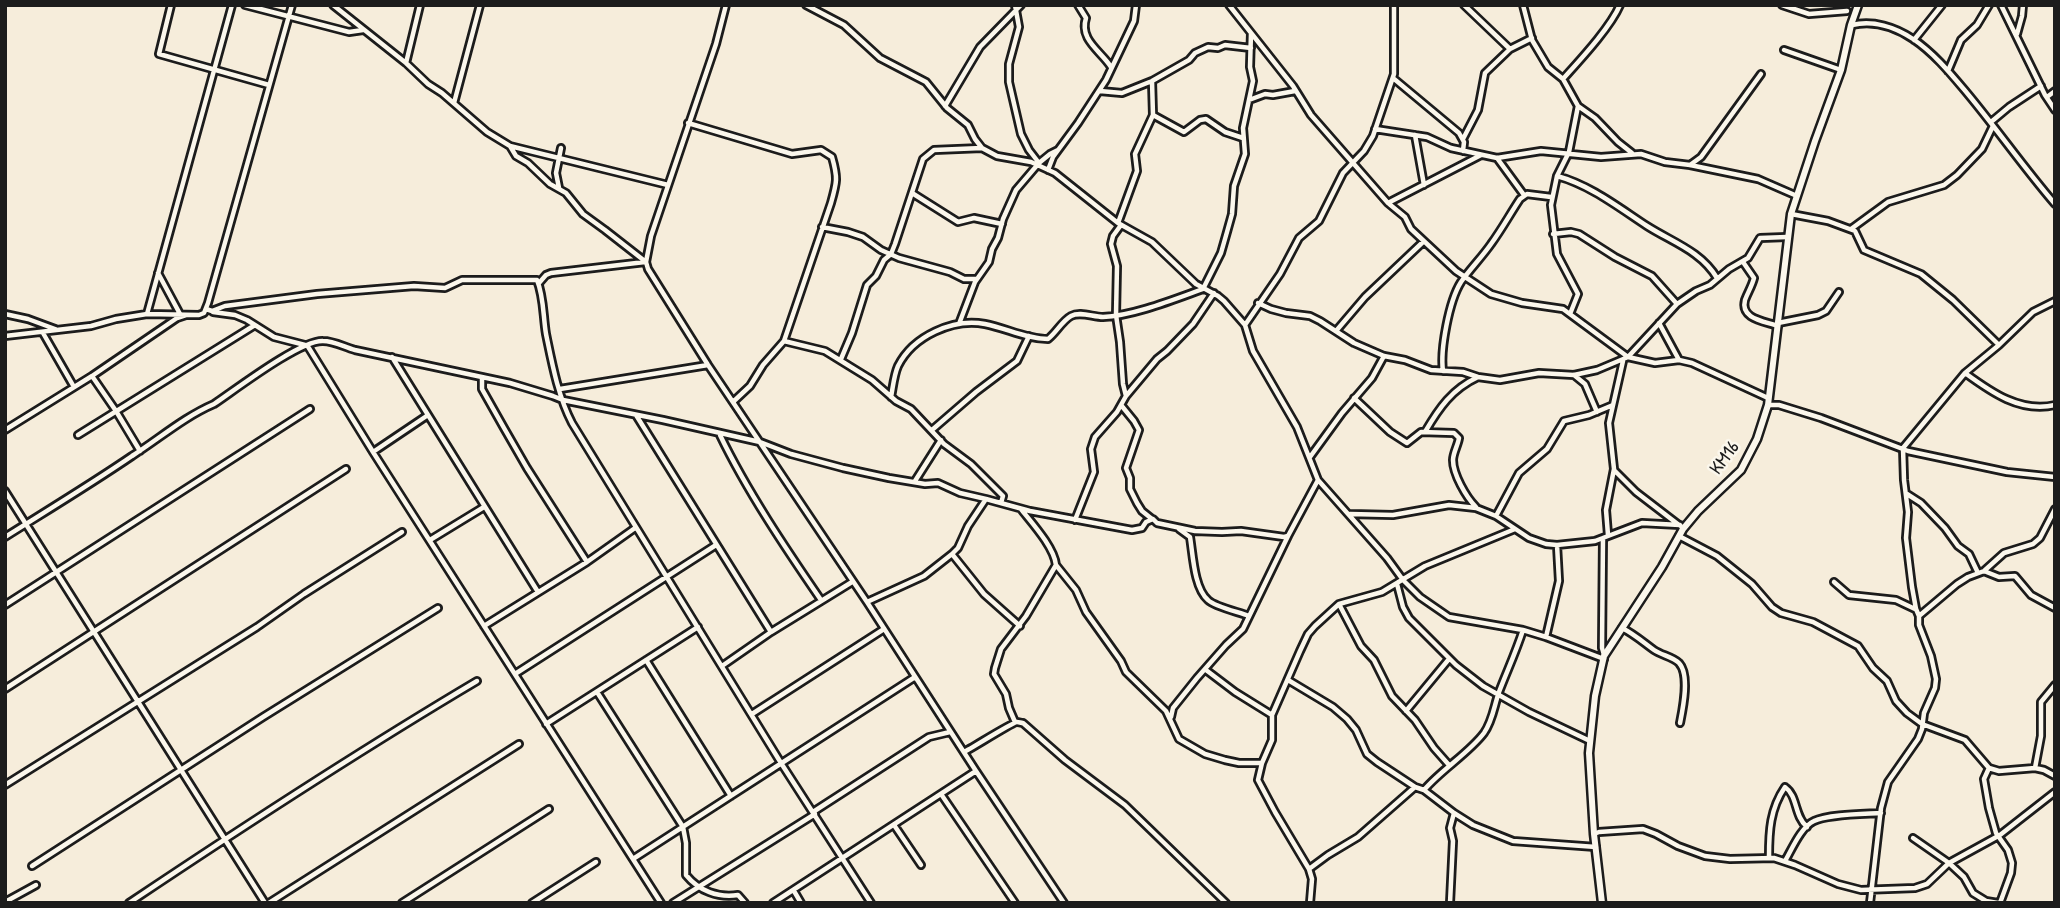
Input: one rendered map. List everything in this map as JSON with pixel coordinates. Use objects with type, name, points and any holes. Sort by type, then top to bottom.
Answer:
[{"type":"street","points":[[172,5],[159,54],[269,85]]},
{"type":"street","points":[[147,314],[232,5]]},
{"type":"street","points":[[246,5],[349,33],[363,30]]},
{"type":"street","points":[[209,310],[292,5]]},
{"type":"street","points":[[333,5],[487,132],[510,146],[668,185]]},
{"type":"street","points":[[406,63],[419,5]]},
{"type":"street","points":[[454,103],[480,5]]},
{"type":"street","points":[[726,5],[716,44],[650,236],[646,262],[648,269],[708,365],[1064,903]]},
{"type":"street","points":[[806,5],[844,26],[880,58],[926,82],[945,106],[968,125],[982,148],[997,156],[1038,164],[1060,176],[1119,224],[1152,242],[1187,277],[1224,301],[1245,324],[1253,351],[1288,410],[1318,480],[1420,597],[1449,617],[1523,630],[1604,658]]},
{"type":"street","points":[[945,106],[980,47],[1015,8],[1021,5]]},
{"type":"street","points":[[1078,5],[1086,18],[1086,35],[1112,68]]},
{"type":"street","points":[[1048,170],[1053,157],[1100,91],[1135,22],[1136,5]]},
{"type":"street","points":[[1229,5],[1311,115],[1388,203],[1402,214],[1411,229],[1447,264],[1491,293],[1522,303],[1559,307],[1625,359],[1654,363],[1679,360],[1702,367],[1769,402],[1931,457],[2055,477]]},
{"type":"street","points":[[1464,5],[1510,49]]},
{"type":"street","points":[[1523,5],[1532,38],[1548,67],[1563,79],[1578,106],[1595,118],[1632,154]]},
{"type":"street","points":[[1563,79],[1615,16],[1620,5]]},
{"type":"street","points":[[1782,5],[1809,13],[1845,8],[1852,23],[1886,26],[1914,40],[1948,71],[2055,204]]},
{"type":"street","name":"KM16","points":[[1602,903],[1589,773],[1595,696],[1604,658],[1621,627],[1662,567],[1681,530],[1741,470],[1757,439],[1769,402],[1791,214],[1841,70],[1858,5]]},
{"type":"street","points":[[1914,40],[1942,5]]},
{"type":"street","points":[[1948,71],[1961,40],[1977,25],[1989,5]]},
{"type":"street","points":[[2001,5],[2055,110]]},
{"type":"street","points":[[2016,35],[2023,5]]},
{"type":"street","points":[[1245,324],[1285,267],[1299,238],[1320,220],[1343,173],[1370,143],[1393,78],[1393,6]]},
{"type":"street","points":[[1015,8],[1019,27],[1009,64],[1009,82],[1021,134],[1038,164]]},
{"type":"street","points":[[891,397],[902,359],[936,330],[959,324],[982,323],[1048,339],[1068,318],[1075,315],[1116,315],[1203,289],[1221,253],[1231,221],[1234,186],[1245,154],[1243,128],[1252,81],[1251,32]]},
{"type":"street","points":[[1463,151],[1464,139],[1478,110],[1485,74],[1510,49],[1532,38]]},
{"type":"street","points":[[1100,91],[1122,93],[1152,81],[1208,47],[1218,48],[1224,45],[1251,48]]},
{"type":"street","points":[[1784,50],[1841,70]]},
{"type":"street","points":[[1689,165],[1701,157],[1761,74]]},
{"type":"street","points":[[1393,78],[1464,139]]},
{"type":"street","points":[[1126,396],[1116,315],[1116,266],[1111,244],[1137,171],[1135,154],[1153,115],[1152,81]]},
{"type":"street","points":[[1851,229],[1888,202],[1944,185],[1982,149],[1992,124],[2009,107],[2041,86]]},
{"type":"street","points":[[1249,100],[1265,94],[1295,91]]},
{"type":"street","points":[[2047,97],[2055,91]]},
{"type":"street","points":[[1570,314],[1578,294],[1559,259],[1553,234],[1551,197],[1556,176],[1569,152],[1578,106]]},
{"type":"street","points":[[1153,115],[1184,132],[1200,120],[1206,119],[1225,132],[1243,138]]},
{"type":"street","points":[[688,123],[792,154],[821,150],[831,156],[837,181],[784,341],[750,386],[734,401]]},
{"type":"street","points":[[1376,129],[1415,135],[1451,148],[1497,158],[1531,152],[1569,152],[1601,157],[1632,154],[1651,157],[1758,179],[1797,196]]},
{"type":"street","points":[[1415,135],[1424,185]]},
{"type":"street","points":[[1987,140],[2002,137]]},
{"type":"street","points":[[510,146],[516,156],[528,163],[550,184],[562,190]]},
{"type":"street","points":[[561,148],[556,173],[559,188],[583,214],[646,262]]},
{"type":"street","points":[[841,359],[867,285],[891,254],[921,165],[928,154],[934,150],[982,148]]},
{"type":"street","points":[[959,324],[977,279],[989,262],[1016,190],[1038,164],[1058,150]]},
{"type":"street","points":[[1388,203],[1481,154]]},
{"type":"street","points":[[1497,158],[1524,195],[1551,197]]},
{"type":"street","points":[[1556,176],[1574,181],[1688,248],[1717,278]]},
{"type":"street","points":[[912,193],[958,222],[974,218],[1002,224]]},
{"type":"street","points":[[1443,371],[1441,359],[1455,295],[1524,195]]},
{"type":"street","points":[[1791,214],[1828,221],[1851,229],[1857,234],[1864,250],[1908,268],[1935,284],[1999,345]]},
{"type":"street","points":[[822,227],[863,237],[891,254],[928,267],[950,272],[964,279],[977,279]]},
{"type":"street","points":[[1553,234],[1579,234],[1615,257],[1653,276],[1677,304]]},
{"type":"street","points":[[1258,303],[1278,311],[1310,316],[1354,343],[1384,356],[1405,360],[1431,370],[1463,372],[1500,380],[1539,373],[1574,374],[1597,370],[1625,359],[1677,304],[1743,262],[1760,238],[1787,237]]},
{"type":"street","points":[[1336,331],[1365,297],[1424,241]]},
{"type":"street","points":[[646,262],[551,273],[539,283],[546,334],[559,389],[572,423],[635,528],[871,903]]},
{"type":"street","points":[[1743,262],[1754,278],[1744,308],[1754,318],[1778,324],[1818,315],[1826,311],[1839,292]]},
{"type":"street","points":[[157,273],[180,314]]},
{"type":"street","points":[[5,336],[91,326],[147,314],[202,314],[225,306],[306,295],[414,286],[445,288],[462,281],[534,280],[539,283]]},
{"type":"street","points":[[1074,520],[1094,472],[1091,449],[1095,437],[1157,359],[1186,332],[1214,293]]},
{"type":"street","points":[[1870,903],[1881,813],[1888,782],[1918,739],[1936,679],[1916,610],[1906,538],[1908,512],[1903,448],[1965,373],[2033,312],[2055,301]]},
{"type":"street","points":[[209,310],[235,314],[274,337],[307,345],[661,903]]},
{"type":"street","points":[[5,314],[55,329]]},
{"type":"street","points":[[5,430],[92,376],[177,318],[186,315]]},
{"type":"street","points":[[28,319],[34,333]]},
{"type":"street","points":[[1659,323],[1679,360]]},
{"type":"street","points":[[78,435],[255,325]]},
{"type":"street","points":[[43,333],[74,387]]},
{"type":"street","points":[[932,430],[976,391],[1017,361],[1029,336]]},
{"type":"street","points":[[5,537],[201,409],[214,404],[307,345],[324,341],[518,385],[563,400],[760,442],[791,454],[843,468],[938,483],[960,493],[1021,509],[1132,530],[1142,528],[1146,522],[1153,519]]},
{"type":"street","points":[[784,341],[825,351],[872,380],[911,410],[1002,494],[1001,503]]},
{"type":"street","points":[[392,356],[538,592]]},
{"type":"street","points":[[1310,457],[1372,378],[1384,356]]},
{"type":"street","points":[[1604,658],[1602,648],[1606,510],[1614,470],[1609,423],[1625,359]]},
{"type":"street","points":[[559,389],[708,365]]},
{"type":"street","points":[[1965,373],[2005,399],[2033,407],[2055,405]]},
{"type":"street","points":[[1574,374],[1585,384],[1597,412]]},
{"type":"street","points":[[92,376],[140,451]]},
{"type":"street","points":[[482,377],[482,389],[527,468],[587,562]]},
{"type":"street","points":[[1425,432],[1437,410],[1451,393],[1478,377]]},
{"type":"street","points":[[1354,398],[1401,441],[1407,443],[1421,432],[1450,432],[1459,438],[1453,465],[1464,493],[1476,508]]},
{"type":"street","points":[[1121,405],[1139,430],[1126,468],[1130,489],[1141,510],[1157,523],[1195,531],[1241,531],[1287,536]]},
{"type":"street","points":[[1496,516],[1519,473],[1547,449],[1564,421],[1614,405]]},
{"type":"street","points":[[5,605],[310,409]]},
{"type":"street","points":[[373,452],[428,415]]},
{"type":"street","points":[[636,415],[771,632]]},
{"type":"street","points":[[720,434],[752,493],[821,600]]},
{"type":"street","points":[[915,481],[941,440]]},
{"type":"street","points":[[5,689],[346,469]]},
{"type":"street","points":[[1614,470],[1693,542],[1752,584],[1772,607],[1781,613],[1812,622],[1858,646],[1873,668],[1887,681],[1901,708],[1922,724],[1961,737],[1989,768],[1999,771],[2037,766],[2055,776]]},
{"type":"street","points":[[1170,721],[1173,708],[1226,645],[1243,629],[1287,536],[1318,480]]},
{"type":"street","points":[[5,491],[267,903],[519,744]]},
{"type":"street","points":[[1906,493],[1921,503],[1958,546],[1969,554],[1978,573]]},
{"type":"street","points":[[867,602],[924,576],[952,554],[986,499]]},
{"type":"street","points":[[1349,514],[1393,515],[1449,505],[1476,508],[1496,516],[1537,541],[1557,545],[1595,541],[1642,523],[1681,530]]},
{"type":"street","points":[[430,540],[484,507]]},
{"type":"street","points":[[1021,509],[1045,541],[1056,565],[1076,590],[1086,612],[1126,672],[1164,708],[1180,739],[1205,754],[1239,763],[1262,763]]},
{"type":"street","points":[[1919,616],[1957,583],[1984,571],[2004,553],[2033,544],[2040,538],[2055,509]]},
{"type":"street","points":[[1176,526],[1190,537],[1195,573],[1206,598],[1215,604],[1250,616]]},
{"type":"street","points":[[484,626],[587,562],[635,528]]},
{"type":"street","points":[[1310,903],[1312,878],[1309,869],[1258,780],[1272,740],[1272,716],[1308,635],[1339,604],[1365,598],[1397,584],[1425,566],[1515,529]]},
{"type":"street","points":[[5,785],[402,532]]},
{"type":"street","points":[[515,674],[716,545]]},
{"type":"street","points":[[1546,637],[1559,581],[1557,545]]},
{"type":"street","points":[[952,554],[984,594],[1020,626]]},
{"type":"street","points":[[1016,722],[994,671],[1000,649],[1020,626],[1056,565]]},
{"type":"street","points":[[1984,571],[1999,577],[2015,576],[2031,595],[2055,608]]},
{"type":"street","points":[[722,666],[852,582]]},
{"type":"street","points":[[1834,582],[1849,595],[1896,600],[1916,610]]},
{"type":"street","points":[[1397,584],[1409,618],[1465,673],[1498,695],[1590,741]]},
{"type":"street","points":[[1339,604],[1361,646],[1374,660],[1387,687],[1449,765]]},
{"type":"street","points":[[32,866],[438,608]]},
{"type":"street","points":[[546,724],[698,627]]},
{"type":"street","points":[[1621,627],[1681,666],[1684,697],[1680,723]]},
{"type":"street","points":[[752,714],[884,629]]},
{"type":"street","points":[[1424,790],[1485,731],[1523,630]]},
{"type":"street","points":[[1405,711],[1449,659]]},
{"type":"street","points":[[646,660],[731,796]]},
{"type":"street","points":[[1206,670],[1272,716]]},
{"type":"street","points":[[633,859],[915,677]]},
{"type":"street","points":[[1287,680],[1339,712],[1356,730],[1367,754],[1377,762],[1424,790],[1454,813],[1487,831],[1513,841],[1596,847]]},
{"type":"street","points":[[129,903],[415,717],[477,681]]},
{"type":"street","points":[[2037,766],[2041,736],[2041,702],[2055,685]]},
{"type":"street","points":[[597,692],[682,827],[686,843],[685,875],[696,887],[723,897],[738,895],[745,903]]},
{"type":"street","points":[[964,752],[1016,722],[1026,725],[1065,760],[1125,805],[1226,903]]},
{"type":"street","points":[[673,903],[929,737],[950,732]]},
{"type":"street","points":[[1913,838],[1949,863],[1964,877],[1979,898],[1999,903],[2011,873],[2012,863],[2008,850],[1997,835],[1985,789],[1984,779],[1989,768]]},
{"type":"street","points":[[773,903],[976,771]]},
{"type":"street","points":[[1309,869],[1358,837],[1415,787]]},
{"type":"street","points":[[1769,857],[1771,815],[1785,787],[1791,792],[1799,815],[1807,827]]},
{"type":"street","points":[[1594,834],[1643,829],[1705,856],[1743,859],[1769,857],[1785,861],[1838,884],[1870,891],[1921,887],[1932,881],[1949,863],[1997,835],[2055,792]]},
{"type":"street","points":[[941,794],[1014,903]]},
{"type":"street","points":[[402,903],[549,809]]},
{"type":"street","points":[[1450,903],[1453,841],[1450,828],[1454,813]]},
{"type":"street","points":[[1785,861],[1807,827],[1817,820],[1881,813]]},
{"type":"street","points":[[894,825],[921,865]]},
{"type":"street","points":[[532,903],[596,862]]},
{"type":"street","points":[[5,902],[36,885]]},
{"type":"street","points":[[794,891],[801,903]]},
{"type":"street","points":[[1974,903],[1979,898]]}]
